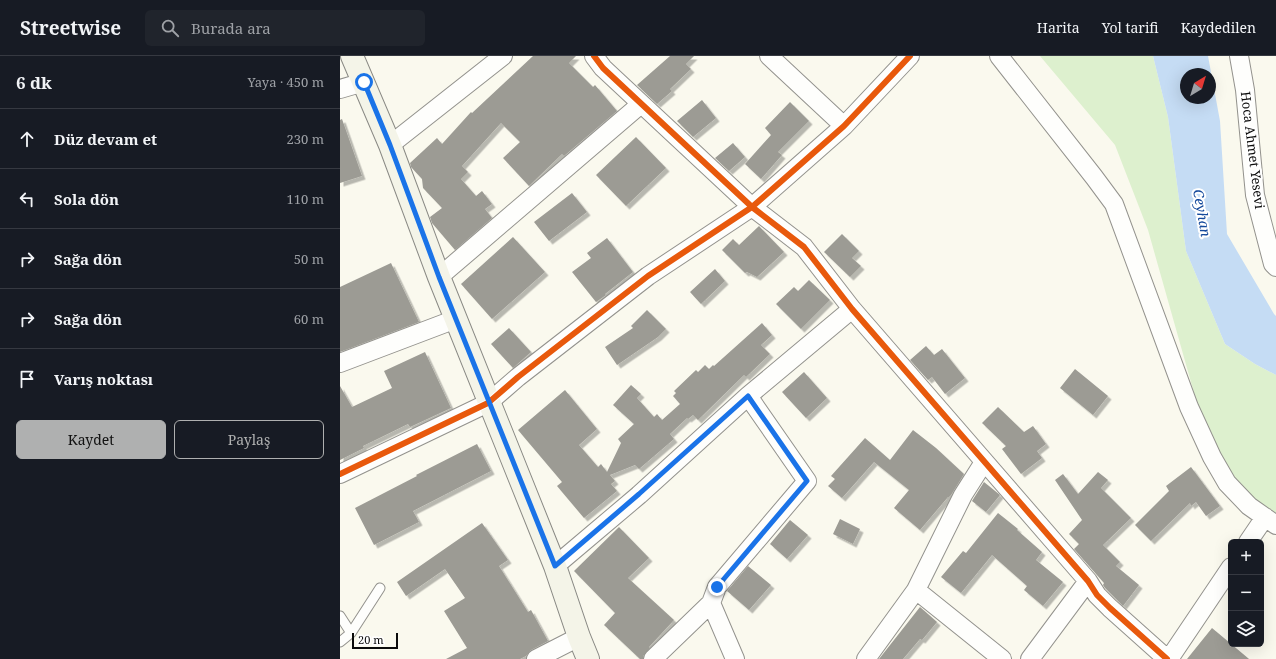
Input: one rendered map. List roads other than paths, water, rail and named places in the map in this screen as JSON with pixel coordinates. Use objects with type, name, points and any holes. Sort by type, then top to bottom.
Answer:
[{"type":"main road","points":[[352,56],[390,145],[488,403],[555,566],[588,659]]},
{"type":"street","points":[[390,145],[503,56]]},
{"type":"street","points":[[594,56],[603,68],[640,104],[752,207],[804,247],[852,310],[1088,581],[1102,601],[1168,659],[1228,571]]},
{"type":"street","points":[[769,56],[844,126]]},
{"type":"street","points":[[340,474],[488,403],[518,377],[648,276],[752,207],[844,126],[910,56]]},
{"type":"street","points":[[999,56],[1114,204],[1189,407],[1212,457],[1227,483],[1249,506],[1270,521],[1251,539]]},
{"type":"street","name":"Hoca Ahmet Yesevi","points":[[1239,56],[1245,90],[1255,195],[1273,264],[1276,267]]},
{"type":"street","points":[[340,89],[364,82]]},
{"type":"street","points":[[439,277],[640,104]]},
{"type":"street","points":[[555,566],[639,494],[748,396],[852,310]]},
{"type":"street","points":[[340,363],[456,319]]},
{"type":"street","points":[[652,659],[711,603],[717,587],[807,481],[748,396]]},
{"type":"street","points":[[866,659],[916,590],[963,495],[984,462]]},
{"type":"street","points":[[1030,659],[1088,581]]},
{"type":"street","points":[[916,590],[1002,659]]},
{"type":"street","points":[[711,603],[734,659]]},
{"type":"street","points":[[536,659],[579,637]]},
{"type":"lane","points":[[340,642],[351,633],[380,588]]},
{"type":"lane","points":[[340,616],[351,633]]},
{"type":"water","name":"Ceyhan","points":[[1153,56],[1208,56],[1210,68],[1180,68],[1180,104],[1216,104],[1216,99],[1220,121],[1227,234],[1276,316],[1276,375],[1255,364],[1225,344],[1186,251],[1168,117]]}]
